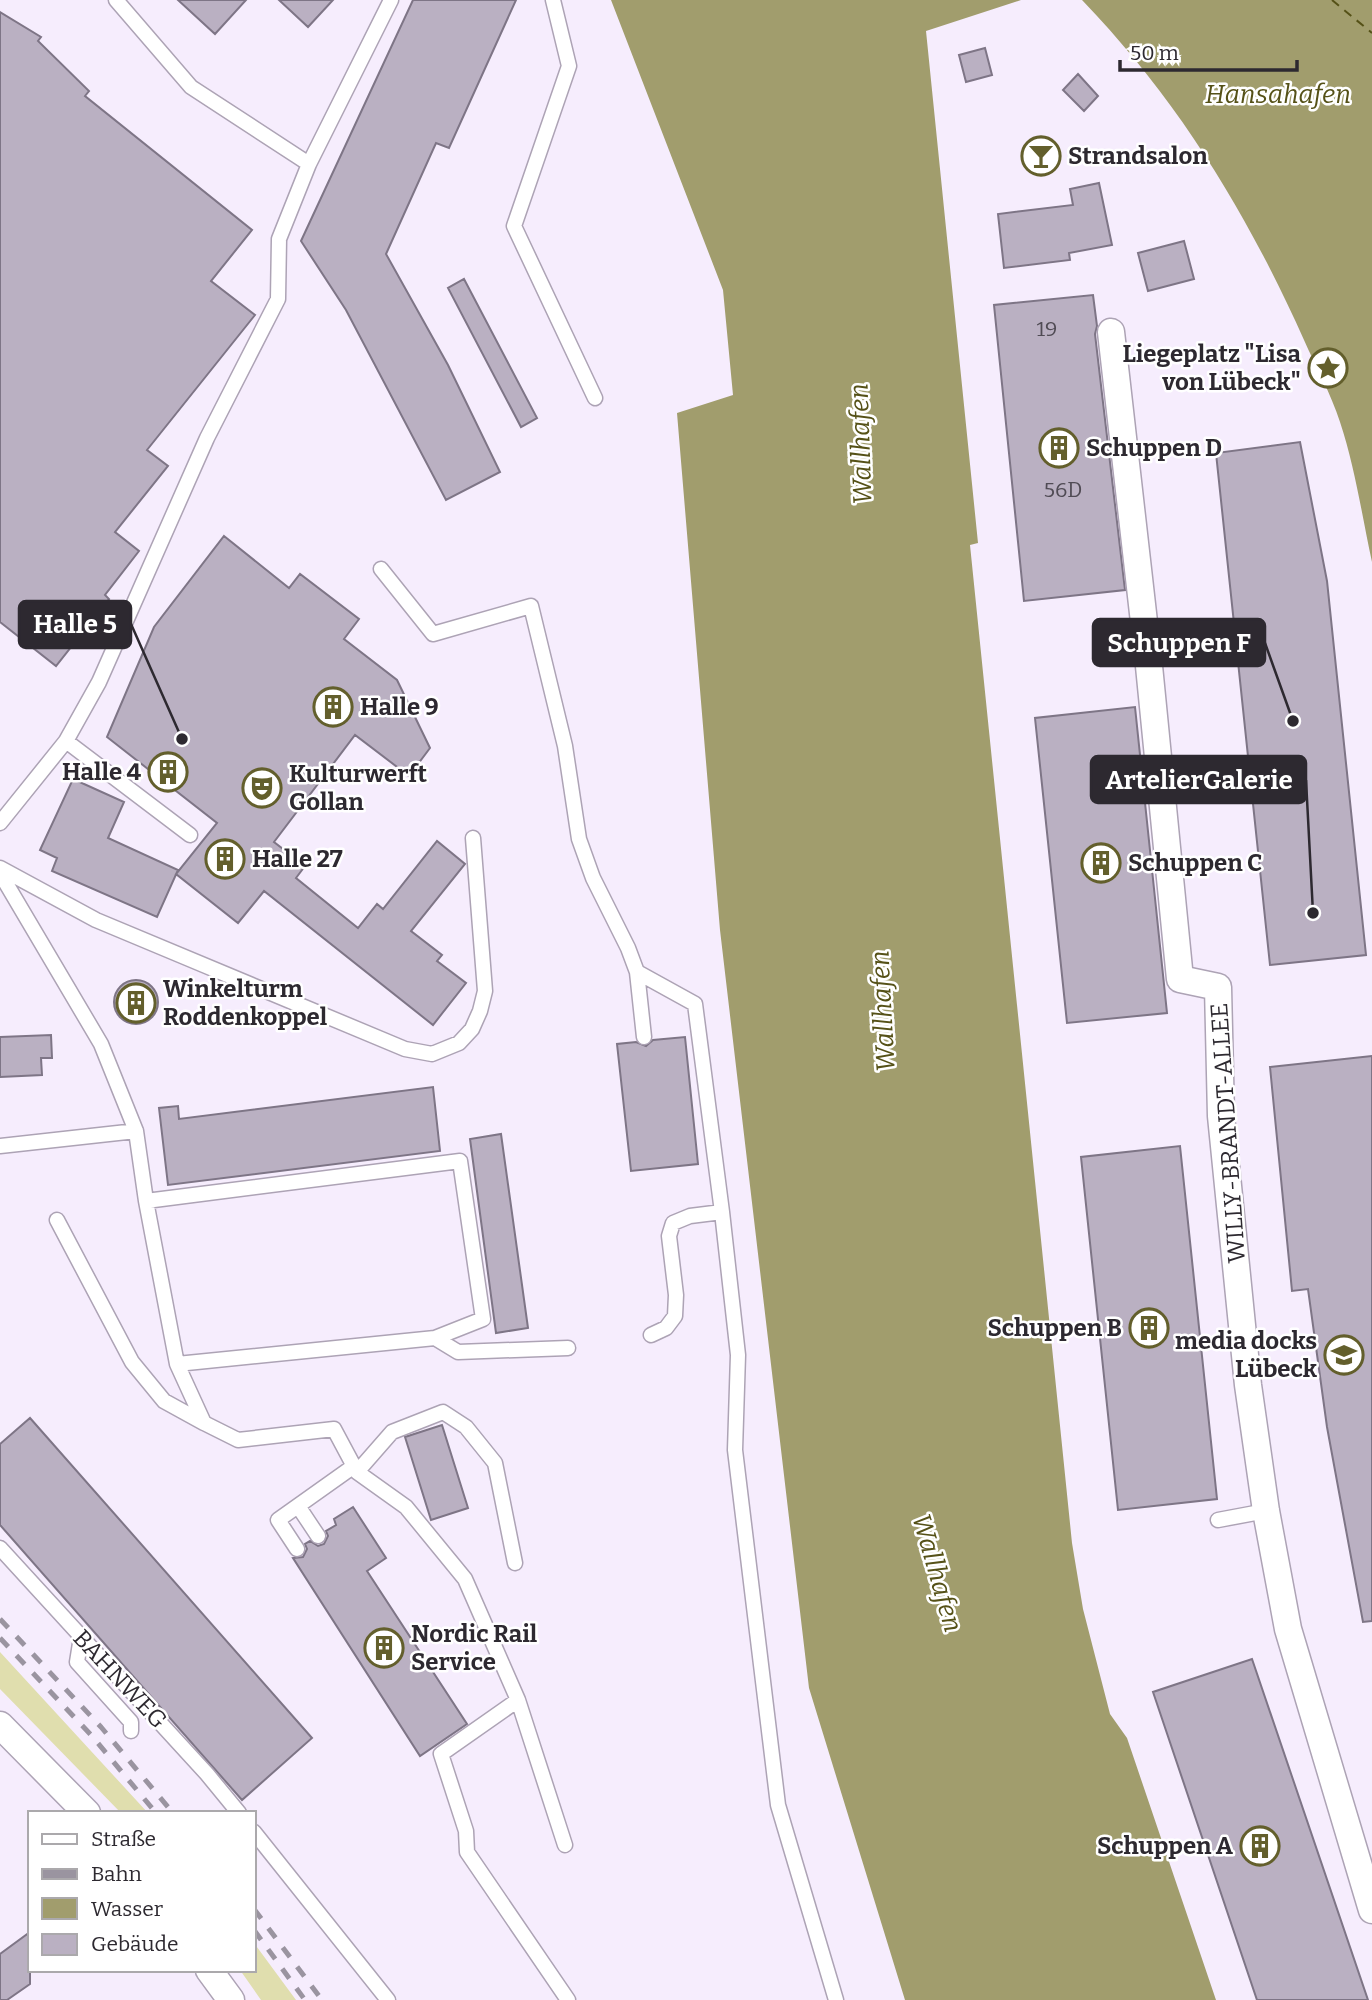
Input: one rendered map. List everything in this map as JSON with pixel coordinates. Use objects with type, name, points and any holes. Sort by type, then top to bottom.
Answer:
[{"type":"street","name":"WILLY-BRANDT-ALLEE","points":[[1111,332],[1149,666],[1180,979],[1218,987],[1221,1116],[1248,1385],[1266,1511],[1288,1629],[1344,1796],[1372,1910]]},
{"type":"street","points":[[0,1725],[86,1811]]},
{"type":"street","points":[[210,1972],[231,2000]]},
{"type":"lane","points":[[116,0],[191,86],[309,164]]},
{"type":"lane","points":[[0,823],[66,741],[99,682],[207,438],[278,299],[279,239],[309,164],[391,0]]},
{"type":"lane","points":[[553,0],[569,65],[514,226],[595,398]]},
{"type":"lane","points":[[381,569],[433,634],[531,606],[565,746],[579,839],[593,878],[637,972],[644,1037]]},
{"type":"lane","points":[[66,741],[190,835]]},
{"type":"lane","points":[[0,868],[96,920],[405,1049],[432,1054],[459,1043],[472,1030],[485,992],[473,838]]},
{"type":"lane","points":[[0,873],[101,1044],[136,1131],[146,1201],[177,1364],[204,1423]]},
{"type":"lane","points":[[637,972],[695,1004],[738,1355],[735,1450],[778,1805],[836,2000]]},
{"type":"lane","points":[[0,1146],[136,1131]]},
{"type":"lane","points":[[146,1201],[460,1161],[483,1319],[435,1338],[177,1364]]},
{"type":"lane","points":[[651,1335],[666,1328],[675,1316],[676,1295],[669,1236],[674,1223],[690,1216],[722,1212]]},
{"type":"lane","points":[[57,1220],[132,1362],[164,1401],[238,1440],[334,1429],[356,1469],[406,1507],[465,1579],[518,1700],[565,1845]]},
{"type":"lane","points":[[435,1338],[458,1352],[568,1348]]},
{"type":"lane","points":[[297,1549],[278,1520],[356,1469],[392,1432],[443,1412],[466,1427],[495,1463],[515,1563]]},
{"type":"lane","points":[[298,1506],[318,1536]]},
{"type":"lane","points":[[1218,1520],[1266,1511]]},
{"type":"lane","name":"BAHNWEG","points":[[0,1548],[208,1774],[237,1811]]},
{"type":"lane","points":[[80,1637],[76,1662],[131,1722],[131,1731]]},
{"type":"lane","points":[[518,1700],[441,1754],[466,1831],[467,1852],[568,2000]]},
{"type":"lane","points":[[256,1835],[388,2000]]},
{"type":"shaded area","points":[[0,1652],[146,1811],[119,1811],[0,1689]]},
{"type":"shaded area","points":[[256,1946],[296,2000],[261,2000],[241,1972],[256,1972]]},
{"type":"water","name":"Wallhafen","points":[[611,0],[1021,0],[926,31],[978,543],[970,545],[1072,1543],[1083,1609],[1110,1714],[1127,1738],[1216,2000],[905,2000],[809,1688],[720,930],[677,413],[733,395],[723,290]]},
{"type":"water","name":"Hansahafen","points":[[1082,0],[1372,0],[1372,562],[1354,474],[1336,412],[1259,247],[1180,118],[1117,38]]},
{"type":"building","points":[[178,0],[246,0],[215,34]]},
{"type":"building","points":[[279,0],[333,0],[308,27]]},
{"type":"building","points":[[413,0],[516,0],[449,148],[436,143],[386,254],[448,365],[500,472],[446,500],[346,310],[301,241]]},
{"type":"building","points":[[0,12],[41,37],[38,41],[89,91],[85,96],[252,230],[211,281],[255,315],[147,450],[168,466],[115,532],[139,551],[105,595],[109,599],[56,666],[0,622]]},
{"type":"building","points":[[985,48],[992,75],[966,82],[959,55]]},
{"type":"building","points":[[1078,74],[1098,96],[1084,111],[1063,90]]},
{"type":"building","points":[[1099,183],[1112,245],[1069,253],[1070,260],[1004,268],[998,214],[1073,205],[1070,189]]},
{"type":"building","points":[[1184,241],[1194,279],[1148,291],[1138,253]]},
{"type":"building","points":[[464,279],[537,418],[521,427],[448,288]]},
{"type":"building","name":"Schuppen D","points":[[1093,295],[1097,326],[1095,334],[1125,590],[1024,601],[994,305]]},
{"type":"building","points":[[1300,442],[1327,581],[1366,955],[1270,965],[1216,453]]},
{"type":"building","points":[[224,536],[289,588],[300,574],[359,619],[344,639],[397,680],[430,748],[409,776],[355,735],[274,842],[305,866],[296,878],[358,928],[377,904],[383,909],[437,841],[465,864],[411,931],[442,955],[437,961],[466,983],[433,1025],[264,891],[238,923],[176,874],[217,823],[107,737],[154,627]]},
{"type":"building","name":"Schuppen C","points":[[1135,707],[1167,1013],[1067,1023],[1035,718]]},
{"type":"building","points":[[73,779],[124,802],[108,838],[178,870],[157,917],[52,871],[57,858],[40,850]]},
{"type":"building","name":"Winkelturm Roddenkoppel","points":[[136,980],[151,987],[158,1002],[151,1017],[136,1024],[121,1017],[114,1002],[121,987]]},
{"type":"building","points":[[51,1035],[52,1058],[41,1058],[42,1075],[0,1077],[0,1037]]},
{"type":"building","points":[[685,1037],[698,1164],[631,1171],[617,1044],[636,1042],[646,1046],[653,1040]]},
{"type":"building","points":[[1372,1056],[1372,1621],[1363,1622],[1327,1427],[1308,1289],[1292,1291],[1270,1067]]},
{"type":"building","points":[[433,1087],[440,1151],[168,1185],[159,1108],[178,1106],[179,1119]]},
{"type":"building","points":[[501,1134],[528,1328],[496,1333],[470,1139]]},
{"type":"building","name":"Schuppen B","points":[[1180,1146],[1217,1499],[1118,1510],[1081,1157]]},
{"type":"building","points":[[30,1418],[312,1738],[242,1800],[0,1525],[0,1444]]},
{"type":"building","points":[[442,1425],[468,1508],[431,1520],[405,1437]]},
{"type":"building","name":"Nordic Rail Service","points":[[353,1507],[386,1558],[367,1571],[467,1724],[420,1756],[293,1558],[303,1557],[307,1549],[305,1544],[310,1541],[318,1546],[324,1544],[328,1536],[326,1531],[336,1525],[334,1519]]},
{"type":"building","name":"Schuppen A","points":[[1252,1659],[1368,2000],[1257,2000],[1153,1692]]},
{"type":"building","points":[[28,1933],[30,1984],[7,2000],[0,2000],[0,1954]]},
{"type":"ferry route","points":[[1332,0],[1372,33]]},
{"type":"railway","points":[[0,1619],[101,1727],[171,1811]]},
{"type":"railway","points":[[0,1638],[92,1736],[154,1811]]},
{"type":"railway","points":[[256,1912],[322,2000]]},
{"type":"railway","points":[[256,1933],[305,2000]]},
{"type":"place","name":"Strandsalon","points":[[1041,156]]},
{"type":"place","name":"Liegeplatz \"Lisa von Lübeck\"","points":[[1328,368]]},
{"type":"place","name":"Schuppen D","points":[[1059,448]]},
{"type":"place","name":"Halle 9","points":[[333,707]]},
{"type":"place","name":"Schuppen F","points":[[1293,721]]},
{"type":"place","name":"Halle 5","points":[[182,739]]},
{"type":"place","name":"Halle 4","points":[[168,772]]},
{"type":"place","name":"Kulturwerft Gollan","points":[[262,788]]},
{"type":"place","name":"Halle 27","points":[[225,859]]},
{"type":"place","name":"Schuppen C","points":[[1101,863]]},
{"type":"place","name":"ArtelierGalerie","points":[[1313,913]]},
{"type":"place","name":"Winkelturm Roddenkoppel","points":[[136,1003]]},
{"type":"place","name":"Schuppen B","points":[[1149,1328]]},
{"type":"place","name":"media docks Lübeck","points":[[1344,1355]]},
{"type":"place","name":"Nordic Rail Service","points":[[384,1648]]},
{"type":"place","name":"Schuppen A","points":[[1260,1846]]}]
